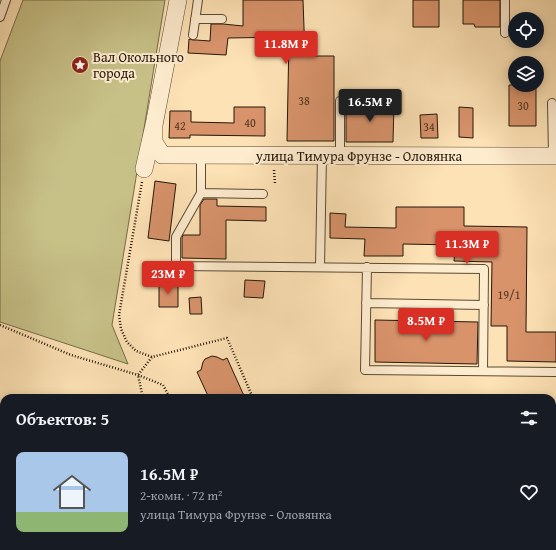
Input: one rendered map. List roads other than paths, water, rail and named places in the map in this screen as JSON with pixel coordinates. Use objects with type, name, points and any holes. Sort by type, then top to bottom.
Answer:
[{"type":"street","points":[[144,169],[154,126],[178,0]]},
{"type":"street","points":[[154,126],[154,142],[162,155]]},
{"type":"street","name":"улица Тимура Фрунзе - Оловянка","points":[[162,155],[555,156]]},
{"type":"lane","points":[[0,17],[6,0]]},
{"type":"lane","points":[[193,35],[198,0]]},
{"type":"lane","points":[[505,0],[505,33]]},
{"type":"lane","points":[[195,18],[222,19]]},
{"type":"lane","points":[[340,101],[340,156]]},
{"type":"lane","points":[[552,103],[555,156]]},
{"type":"lane","points":[[144,169],[162,155]]},
{"type":"lane","points":[[201,155],[200,193],[176,237],[176,266],[484,269],[483,371]]},
{"type":"lane","points":[[320,267],[322,156]]},
{"type":"lane","points":[[200,193],[263,194]]},
{"type":"lane","points":[[367,268],[366,370],[556,372]]},
{"type":"lane","points":[[366,303],[484,305]]},
{"type":"place","name":"Вал Окольного города","points":[[80,65]]}]
